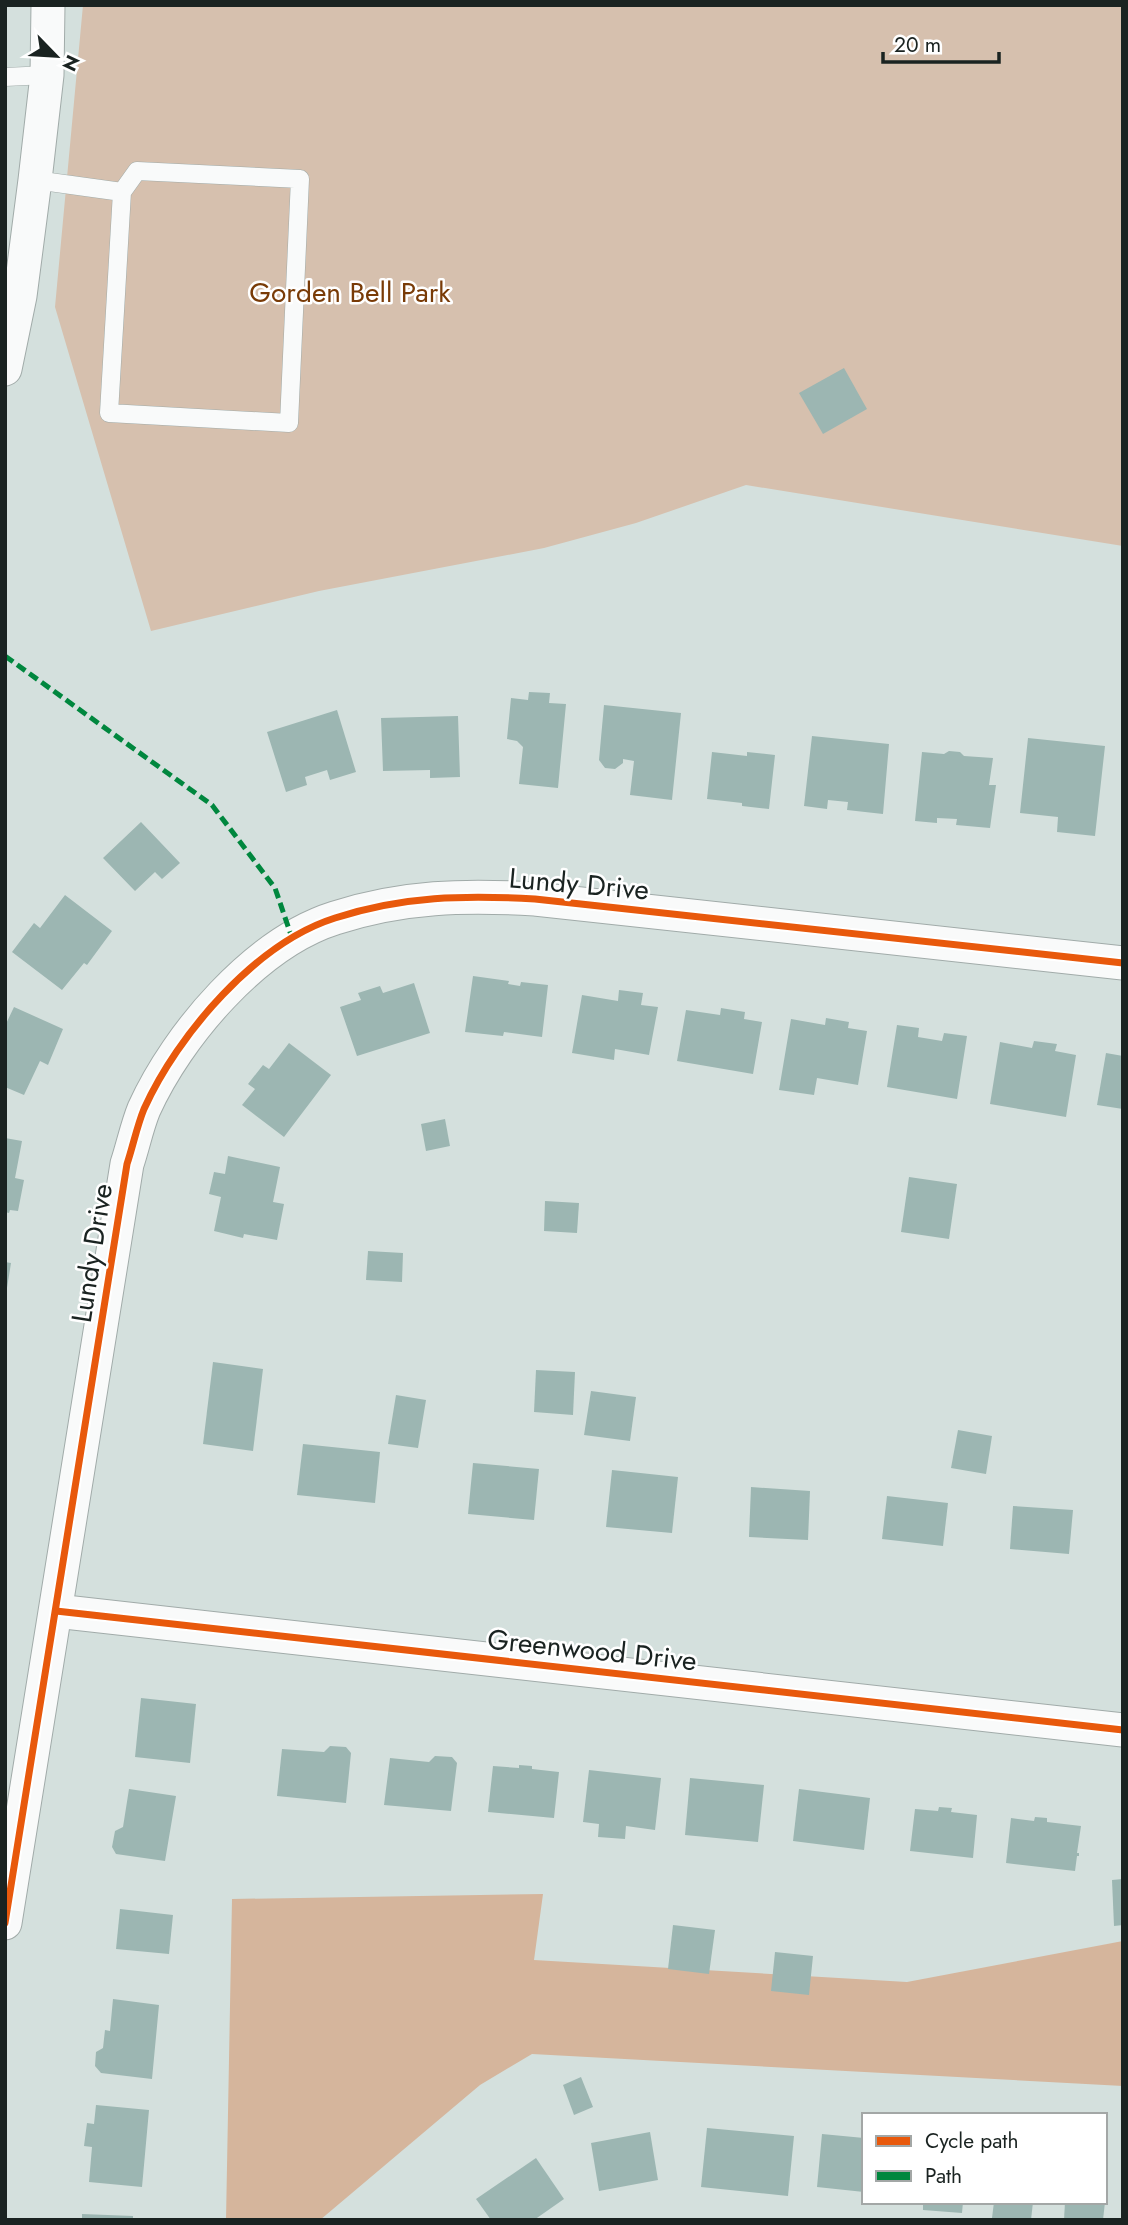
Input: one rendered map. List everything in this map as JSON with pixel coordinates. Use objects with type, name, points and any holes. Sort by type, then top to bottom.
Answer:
[{"type":"street","points":[[5,369],[20,296],[47,75],[48,5]]},
{"type":"street","name":"Lundy Drive","points":[[5,1923],[127,1164],[144,1110],[170,1060],[204,1015],[244,974],[292,938],[334,919],[386,905],[430,898],[487,896],[549,900],[1123,962]]},
{"type":"street","name":"Greenwood Drive","points":[[56,1611],[1123,1730]]},
{"type":"lane","points":[[5,77],[47,75]]},
{"type":"lane","points":[[137,171],[300,179],[289,423],[109,413],[122,192],[137,171]]},
{"type":"lane","points":[[34,180],[122,192]]},
{"type":"green space","name":"Gorden Bell Park","points":[[83,5],[1123,5],[1123,546],[746,485],[636,523],[544,548],[319,591],[151,631],[55,307]]},
{"type":"shaded area","points":[[543,1894],[534,1960],[907,1982],[1123,1941],[1123,2086],[532,2054],[480,2085],[320,2220],[226,2220],[232,1899]]},
{"type":"building","points":[[844,368],[867,409],[823,434],[799,393]]},
{"type":"building","points":[[529,692],[550,693],[549,703],[566,704],[558,788],[519,784],[523,747],[517,741],[507,739],[511,698],[528,700]]},
{"type":"building","points":[[604,705],[681,713],[672,800],[630,795],[634,761],[623,759],[623,763],[615,769],[605,768],[599,760]]},
{"type":"building","points":[[337,710],[356,772],[330,780],[327,770],[305,777],[307,785],[286,792],[267,732]]},
{"type":"building","points":[[458,716],[460,777],[430,778],[430,770],[383,771],[381,718]]},
{"type":"building","points":[[812,736],[889,744],[883,814],[847,810],[848,802],[828,800],[827,809],[804,806]]},
{"type":"building","points":[[1028,738],[1105,746],[1095,836],[1057,832],[1058,817],[1020,813]]},
{"type":"building","points":[[949,751],[960,752],[964,756],[993,758],[989,785],[996,785],[990,828],[956,825],[957,819],[937,818],[937,823],[915,821],[922,752],[944,754]]},
{"type":"building","points":[[712,752],[747,756],[747,752],[775,755],[769,809],[707,799]]},
{"type":"building","points":[[141,822],[180,863],[162,879],[155,872],[135,891],[103,858]]},
{"type":"building","points":[[65,895],[112,931],[87,965],[84,963],[62,990],[12,952],[34,923],[40,928]]},
{"type":"building","points":[[473,976],[509,981],[508,984],[520,986],[521,982],[548,985],[542,1037],[504,1032],[503,1036],[465,1032]]},
{"type":"building","points":[[414,983],[430,1033],[357,1056],[340,1007],[361,1000],[358,993],[380,986],[383,993]]},
{"type":"building","points":[[619,990],[643,993],[641,1005],[658,1007],[649,1055],[615,1049],[614,1060],[572,1053],[582,995],[618,1001]]},
{"type":"building","points":[[14,1007],[63,1029],[48,1065],[40,1061],[24,1095],[5,1087],[5,1026]]},
{"type":"building","points":[[721,1008],[745,1012],[744,1019],[762,1022],[753,1074],[677,1061],[686,1010],[720,1015]]},
{"type":"building","points":[[826,1018],[849,1022],[848,1028],[867,1031],[858,1085],[817,1078],[814,1095],[779,1090],[791,1019],[825,1025]]},
{"type":"building","points":[[897,1025],[919,1028],[918,1037],[942,1041],[944,1033],[967,1036],[957,1099],[887,1087]]},
{"type":"building","points":[[1034,1041],[1057,1044],[1055,1051],[1076,1055],[1066,1117],[990,1104],[1000,1042],[1032,1048]]},
{"type":"building","points":[[289,1043],[331,1075],[284,1137],[242,1105],[255,1089],[248,1084],[263,1065],[269,1069]]},
{"type":"building","points":[[1106,1053],[1123,1056],[1123,1109],[1097,1105]]},
{"type":"building","points":[[445,1119],[450,1146],[426,1151],[421,1124]]},
{"type":"building","points":[[5,1138],[22,1141],[15,1178],[24,1180],[18,1211],[10,1210],[9,1213],[5,1212]]},
{"type":"building","points":[[228,1156],[280,1167],[273,1202],[284,1204],[277,1240],[244,1234],[243,1238],[214,1231],[221,1197],[209,1194],[214,1172],[225,1174]]},
{"type":"building","points":[[909,1177],[957,1184],[949,1239],[901,1232]]},
{"type":"building","points":[[545,1201],[579,1203],[577,1233],[544,1231]]},
{"type":"building","points":[[368,1251],[403,1253],[402,1282],[366,1280]]},
{"type":"building","points":[[5,1262],[11,1263],[7,1288],[5,1288]]},
{"type":"building","points":[[213,1362],[263,1369],[253,1451],[203,1444]]},
{"type":"building","points":[[536,1370],[575,1372],[573,1415],[534,1412]]},
{"type":"building","points":[[591,1391],[636,1397],[630,1441],[584,1435]]},
{"type":"building","points":[[396,1395],[426,1400],[418,1448],[388,1444]]},
{"type":"building","points":[[958,1430],[992,1436],[986,1474],[951,1468]]},
{"type":"building","points":[[303,1444],[380,1452],[375,1503],[297,1495]]},
{"type":"building","points":[[473,1463],[539,1469],[534,1520],[468,1514]]},
{"type":"building","points":[[612,1470],[678,1477],[672,1533],[606,1527]]},
{"type":"building","points":[[751,1487],[810,1491],[808,1540],[749,1537]]},
{"type":"building","points":[[887,1496],[948,1503],[943,1546],[882,1539]]},
{"type":"building","points":[[1013,1506],[1073,1510],[1069,1554],[1010,1549]]},
{"type":"building","points":[[141,1698],[196,1704],[190,1763],[135,1757]]},
{"type":"building","points":[[330,1746],[346,1747],[351,1753],[346,1803],[277,1796],[282,1749],[324,1752]]},
{"type":"building","points":[[435,1756],[452,1757],[457,1763],[451,1811],[384,1805],[390,1758],[429,1762]]},
{"type":"building","points":[[519,1765],[559,1772],[554,1818],[488,1812],[493,1766],[519,1768]]},
{"type":"building","points":[[589,1770],[661,1778],[655,1830],[626,1826],[625,1839],[598,1837],[599,1824],[583,1822]]},
{"type":"building","points":[[690,1778],[764,1785],[758,1842],[685,1835]]},
{"type":"building","points":[[129,1789],[176,1796],[165,1861],[116,1854],[112,1847],[115,1831],[123,1827]]},
{"type":"building","points":[[799,1789],[870,1798],[864,1850],[793,1841]]},
{"type":"building","points":[[939,1807],[952,1808],[951,1812],[977,1815],[973,1858],[910,1851],[915,1809],[938,1811]]},
{"type":"building","points":[[1035,1817],[1047,1818],[1047,1822],[1081,1826],[1075,1871],[1006,1863],[1011,1818],[1034,1821]]},
{"type":"building","points":[[1123,1879],[1123,1925],[1114,1926],[1112,1880]]},
{"type":"building","points":[[120,1909],[173,1915],[169,1954],[116,1949]]},
{"type":"building","points":[[673,1925],[715,1930],[709,1974],[668,1969]]},
{"type":"building","points":[[775,1952],[813,1956],[809,1995],[771,1991]]},
{"type":"building","points":[[113,1999],[159,2005],[152,2079],[101,2073],[95,2066],[96,2052],[103,2048],[105,2030],[110,2031]]},
{"type":"building","points":[[581,2077],[593,2107],[574,2115],[563,2085]]},
{"type":"building","points":[[96,2105],[149,2110],[142,2187],[89,2182],[92,2147],[84,2146],[87,2123],[94,2124]]},
{"type":"building","points":[[707,2128],[794,2136],[788,2196],[701,2187]]},
{"type":"building","points":[[650,2132],[658,2180],[599,2191],[591,2143]]},
{"type":"building","points":[[822,2134],[862,2138],[862,2192],[817,2187]]},
{"type":"building","points":[[536,2158],[564,2199],[534,2220],[491,2220],[476,2199]]},
{"type":"building","points":[[923,2204],[963,2204],[962,2213],[923,2210]]},
{"type":"building","points":[[994,2204],[1033,2204],[1031,2220],[992,2218]]},
{"type":"building","points":[[1065,2204],[1105,2204],[1103,2220],[1064,2220]]},
{"type":"building","points":[[82,2214],[133,2216],[133,2220],[82,2220]]},
{"type":"marked path","points":[[5,656],[212,805],[275,888],[292,938]]},
{"type":"cycle path","points":[[5,1923],[127,1164],[144,1109],[177,1051],[199,1022],[249,970],[306,930],[335,918],[410,901],[484,897],[535,899],[1123,963]]},
{"type":"cycle path","points":[[56,1611],[1123,1730]]}]
